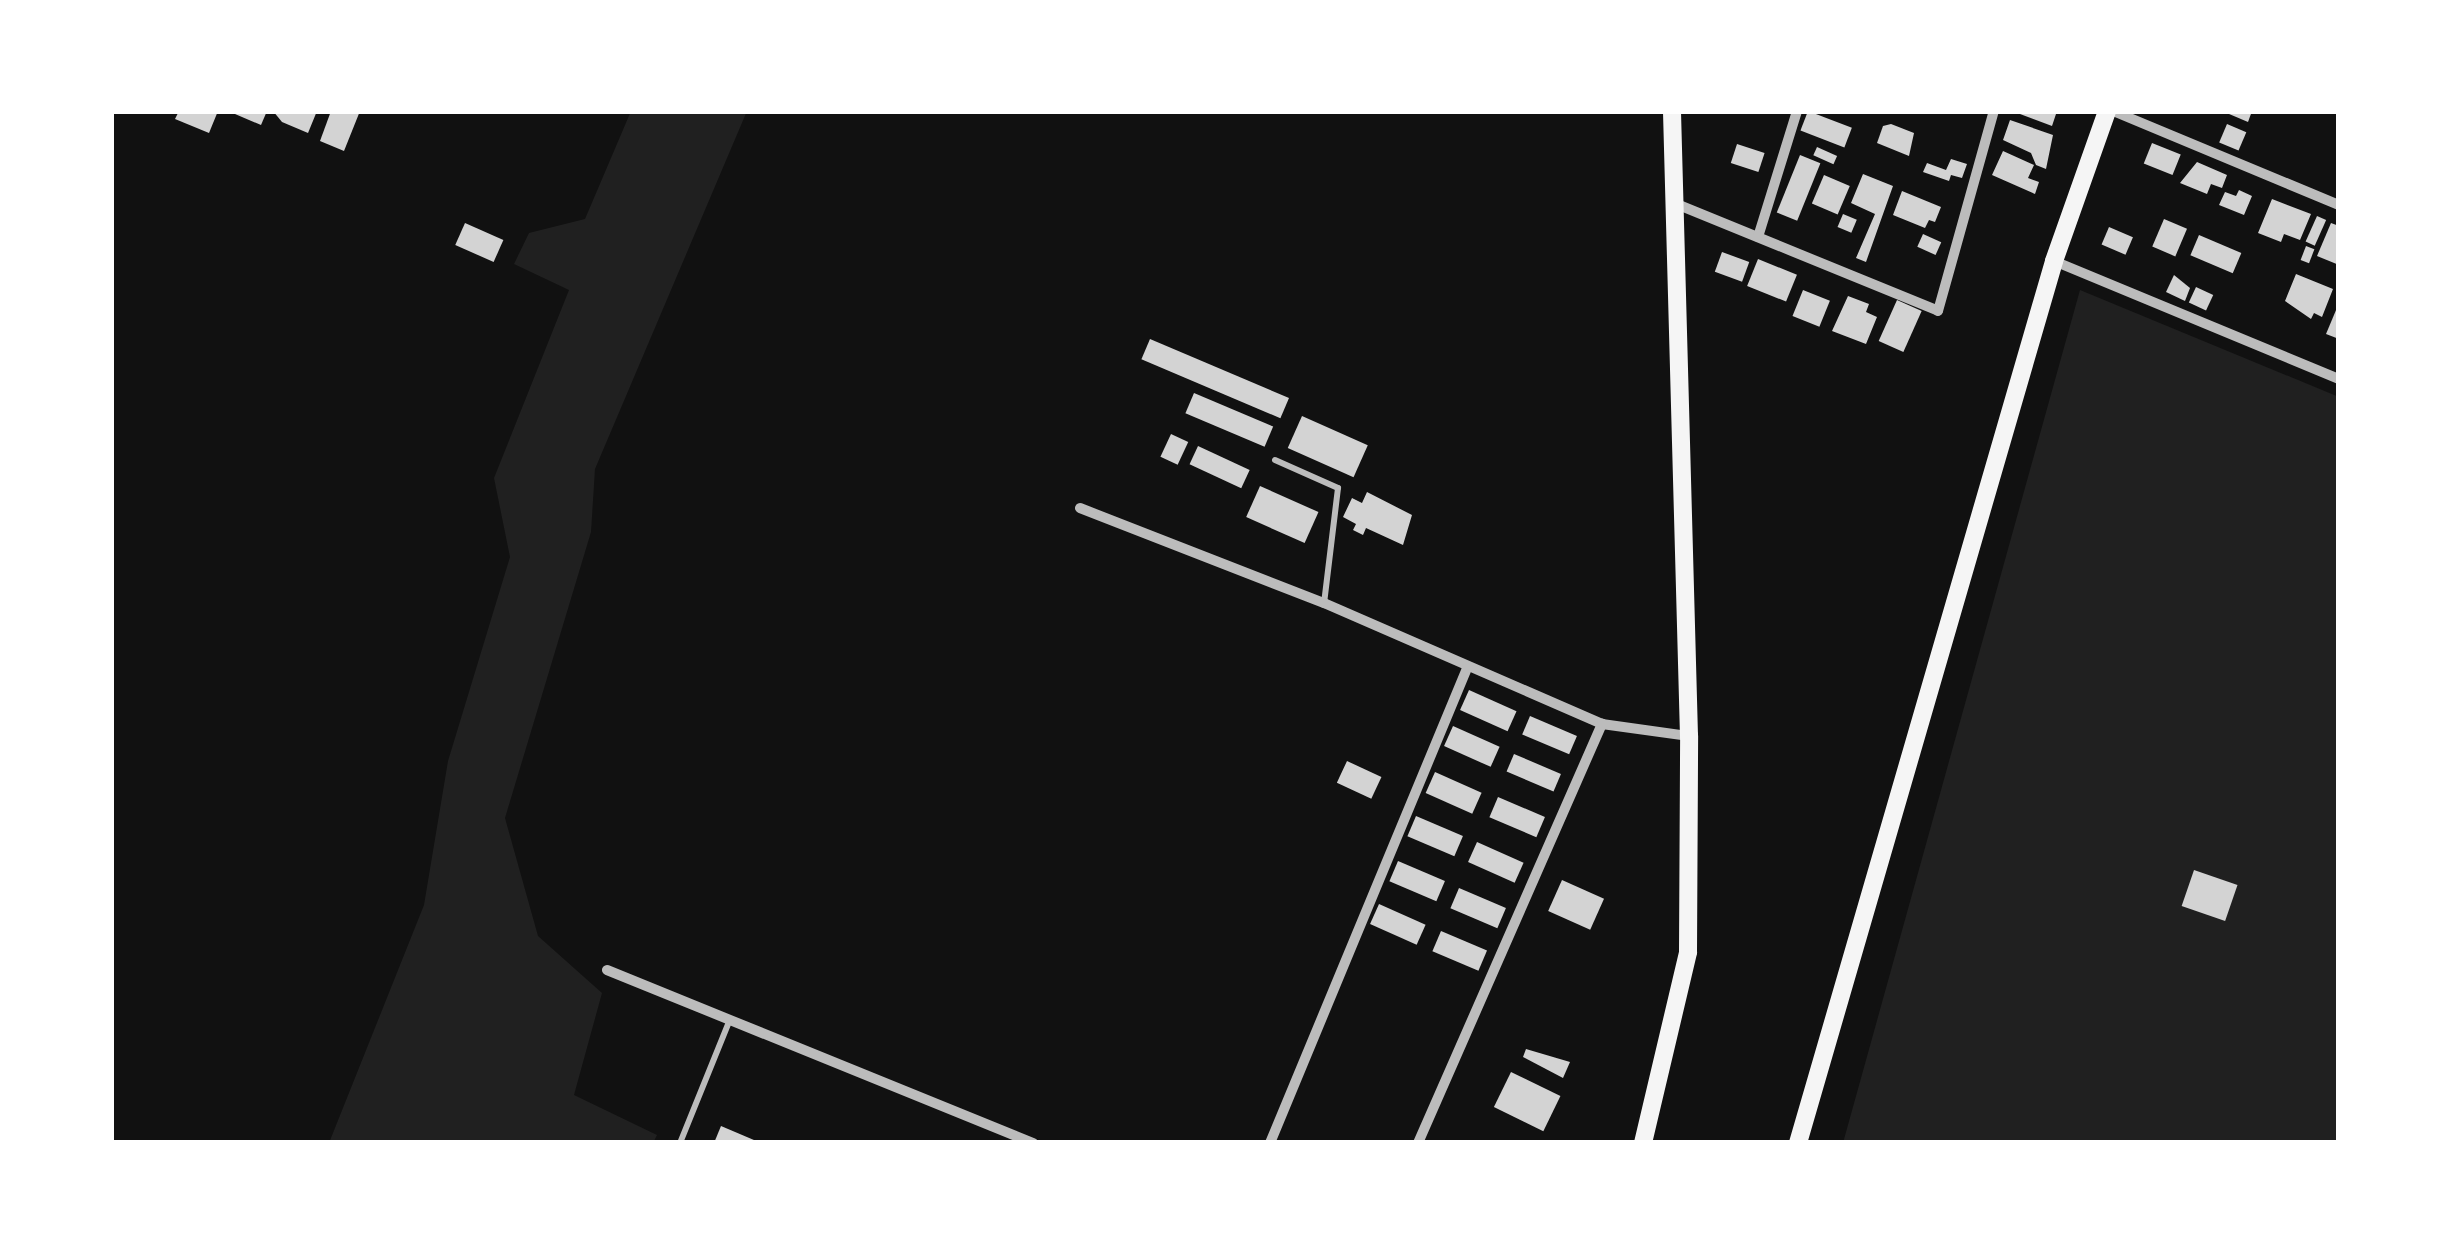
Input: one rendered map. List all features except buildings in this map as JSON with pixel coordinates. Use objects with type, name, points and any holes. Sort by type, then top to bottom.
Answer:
[{"type":"main road","points":[[1643,1143],[1688,952],[1688,736],[1672,111]]},
{"type":"main road","points":[[1798,1143],[2054,261],[2110,111]]},
{"type":"street","points":[[1758,237],[1797,111]]},
{"type":"street","points":[[1675,203],[1938,311],[1994,111]]},
{"type":"street","points":[[2110,111],[2339,205]]},
{"type":"street","points":[[2054,261],[2339,379]]},
{"type":"street","points":[[1080,508],[1324,603],[1602,724],[1688,736]]},
{"type":"street","points":[[1270,1143],[1468,666]]},
{"type":"street","points":[[1418,1143],[1602,724]]},
{"type":"street","points":[[607,970],[1033,1143]]},
{"type":"lane","points":[[1275,460],[1338,488],[1324,603]]},
{"type":"lane","points":[[680,1143],[730,1019]]},
{"type":"shaded area","points":[[631,111],[747,111],[595,469],[591,532],[505,818],[538,936],[602,993],[574,1095],[657,1135],[653,1143],[329,1143],[424,905],[448,761],[510,557],[494,478],[569,290],[514,264],[529,233],[585,219]]},
{"type":"shaded area","points":[[2080,290],[2339,397],[2339,1143],[1843,1143]]}]
